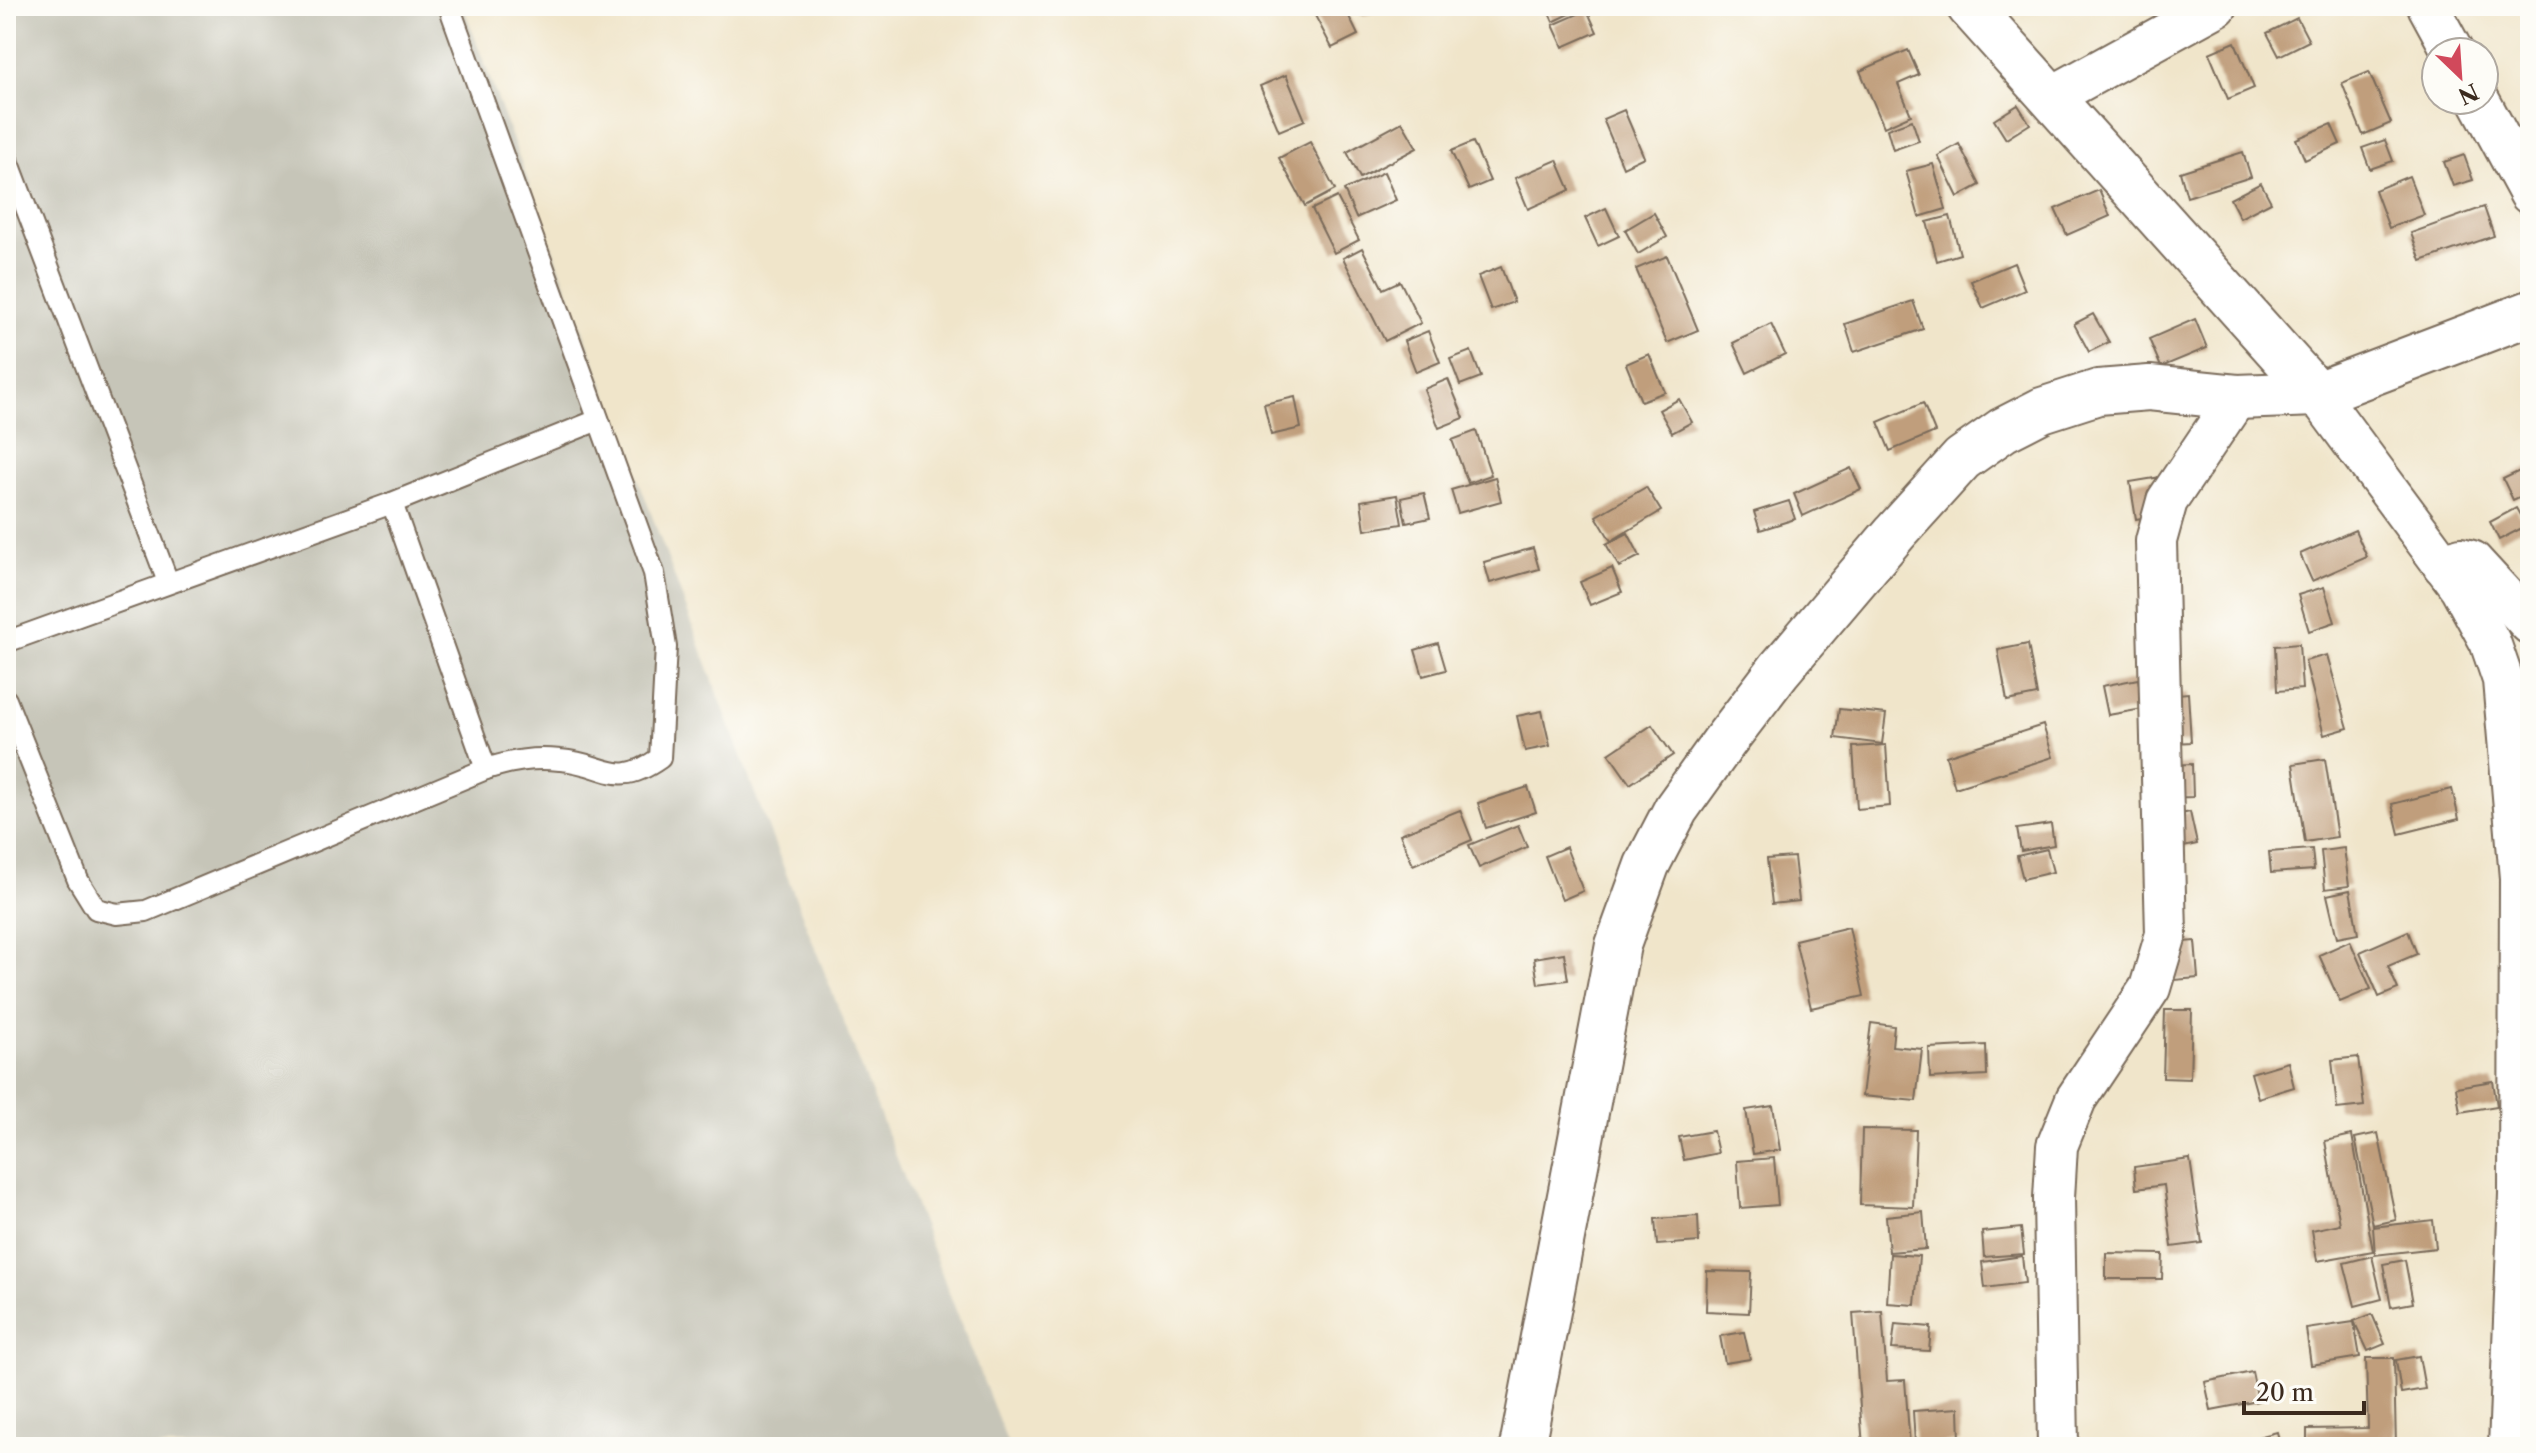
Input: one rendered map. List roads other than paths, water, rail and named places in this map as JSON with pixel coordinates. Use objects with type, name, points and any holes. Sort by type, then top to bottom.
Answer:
[{"type":"street","points":[[1969,6],[2317,394],[2443,565],[2490,642],[2503,680],[2520,878],[2519,1194],[2509,1447]]},
{"type":"street","points":[[2051,97],[2217,6]]},
{"type":"street","points":[[2428,6],[2444,36]]},
{"type":"street","points":[[2488,116],[2530,194]]},
{"type":"street","points":[[1522,1447],[1618,945],[1647,865],[1676,809],[1779,670],[1962,459],[2003,430],[2042,410],[2098,392],[2149,388],[2237,397],[2317,394],[2530,313]]},
{"type":"street","points":[[2058,1447],[2054,1198],[2057,1146],[2076,1099],[2150,988],[2166,934],[2156,541],[2167,501],[2237,397]]},
{"type":"street","points":[[2443,565],[2461,558],[2472,561],[2530,624]]},
{"type":"lane","points":[[6,700],[78,880],[96,909],[117,914],[146,911],[486,769],[522,758],[562,760],[617,774],[639,773],[660,758],[666,647],[654,573],[449,6]]},
{"type":"lane","points":[[6,155],[168,582]]},
{"type":"lane","points":[[6,642],[392,503],[598,420]]},
{"type":"lane","points":[[392,503],[486,769]]}]
